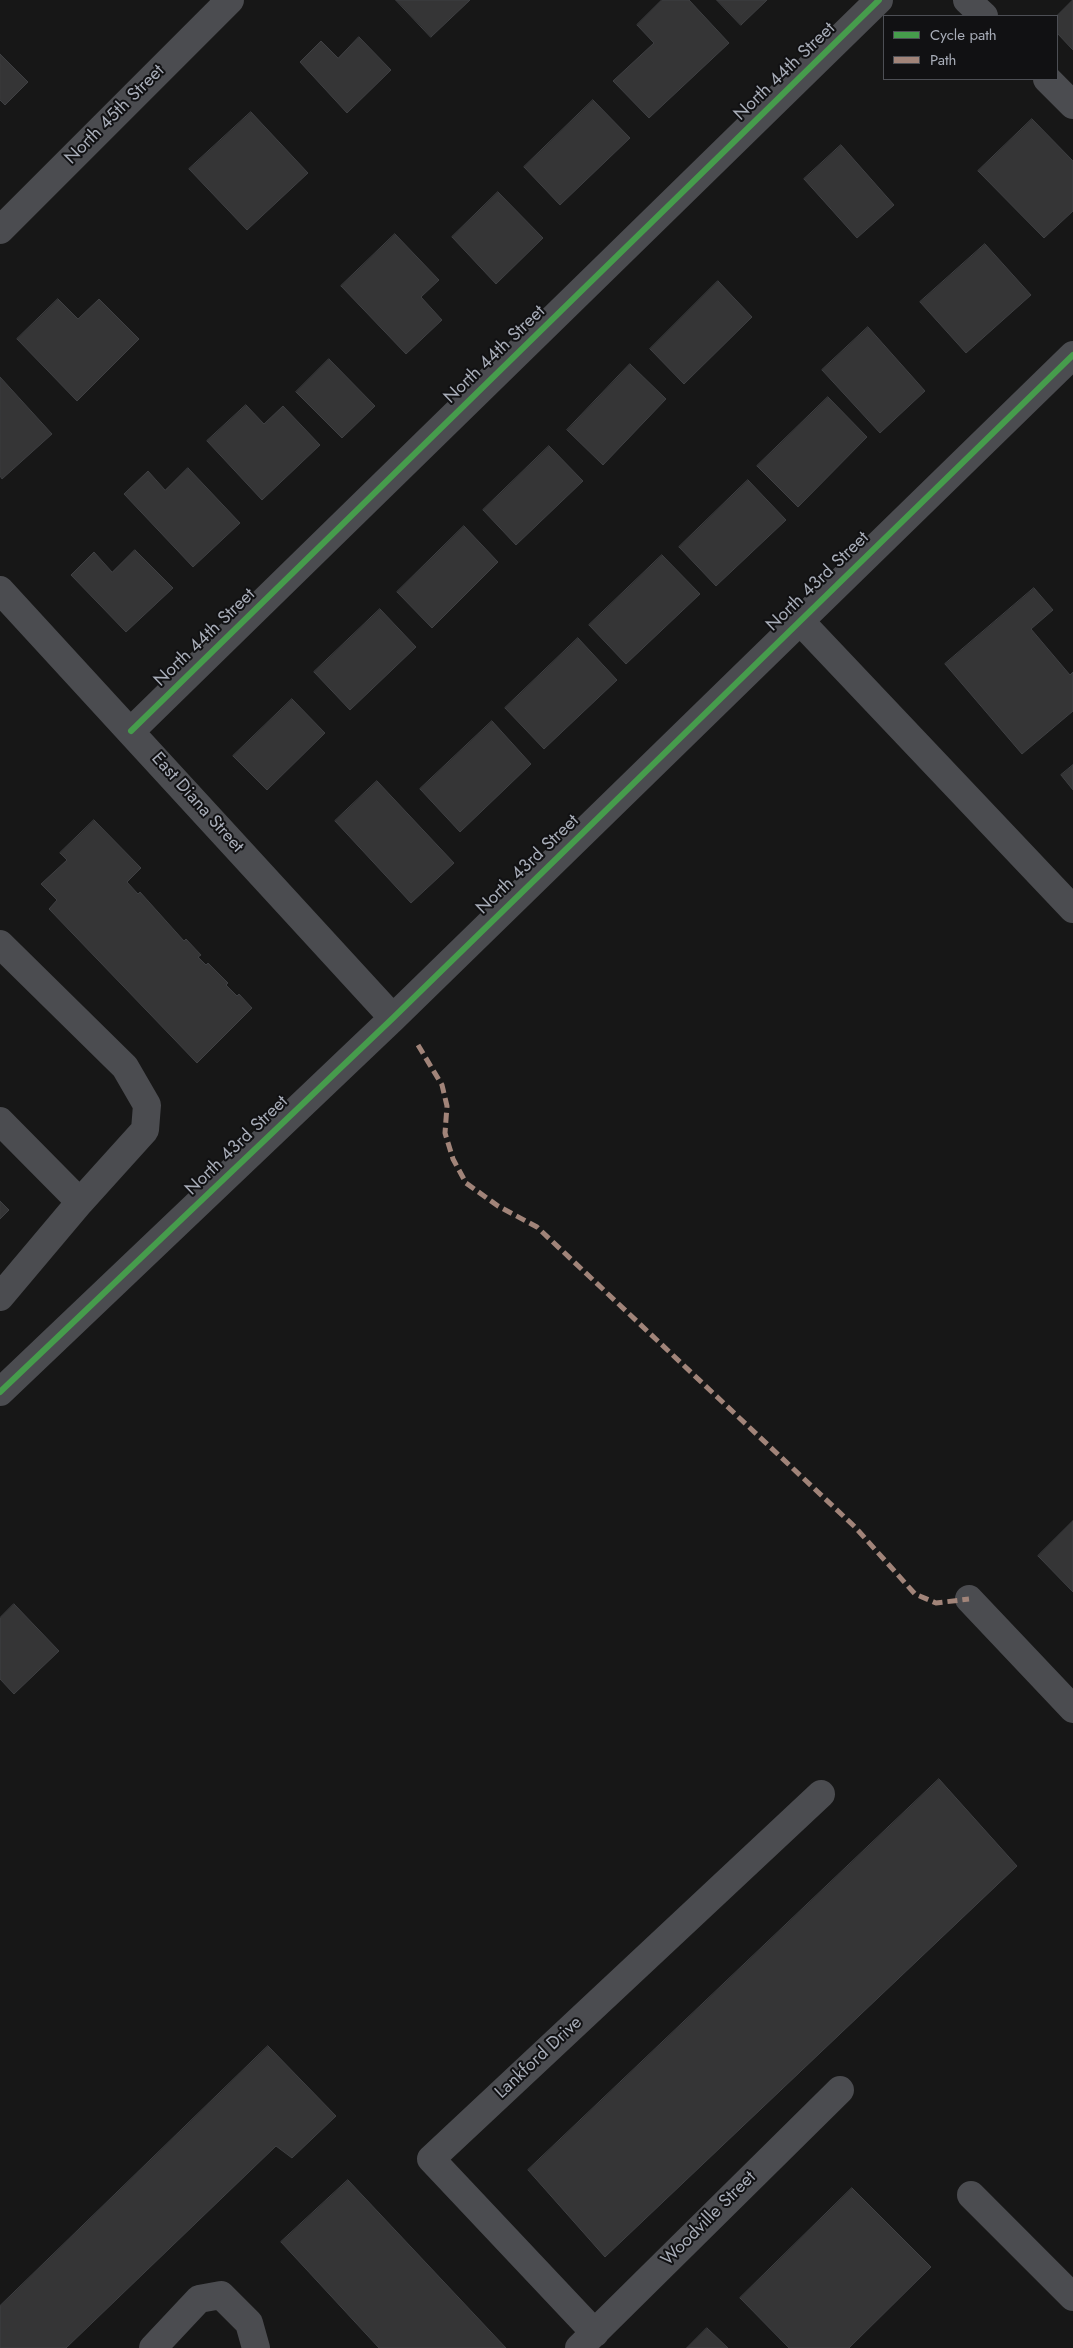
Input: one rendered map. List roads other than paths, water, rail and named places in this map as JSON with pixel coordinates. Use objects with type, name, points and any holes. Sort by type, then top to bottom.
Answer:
[{"type":"street","name":"North 45th Street","points":[[0,230],[230,0]]},
{"type":"street","name":"North 44th Street","points":[[131,731],[879,0]]},
{"type":"street","points":[[967,0],[983,15]]},
{"type":"street","points":[[1048,80],[1073,105]]},
{"type":"street","name":"North 43rd Street","points":[[0,1392],[393,1018],[1073,355]]},
{"type":"street","name":"East Diana Street","points":[[0,590],[393,1018]]},
{"type":"street","points":[[800,621],[1073,909]]},
{"type":"street","points":[[0,944],[124,1067],[147,1105],[145,1130],[80,1202],[0,1297]]},
{"type":"street","points":[[0,1120],[80,1202]]},
{"type":"street","points":[[969,1599],[1073,1709]]},
{"type":"street","name":"Lankford Drive","points":[[587,2340],[430,2159],[821,1794]]},
{"type":"street","name":"Woodville Street","points":[[587,2340],[840,2090]]},
{"type":"street","points":[[971,2195],[1073,2297]]},
{"type":"street","points":[[153,2348],[199,2299],[221,2295],[249,2323],[256,2348]]}]
